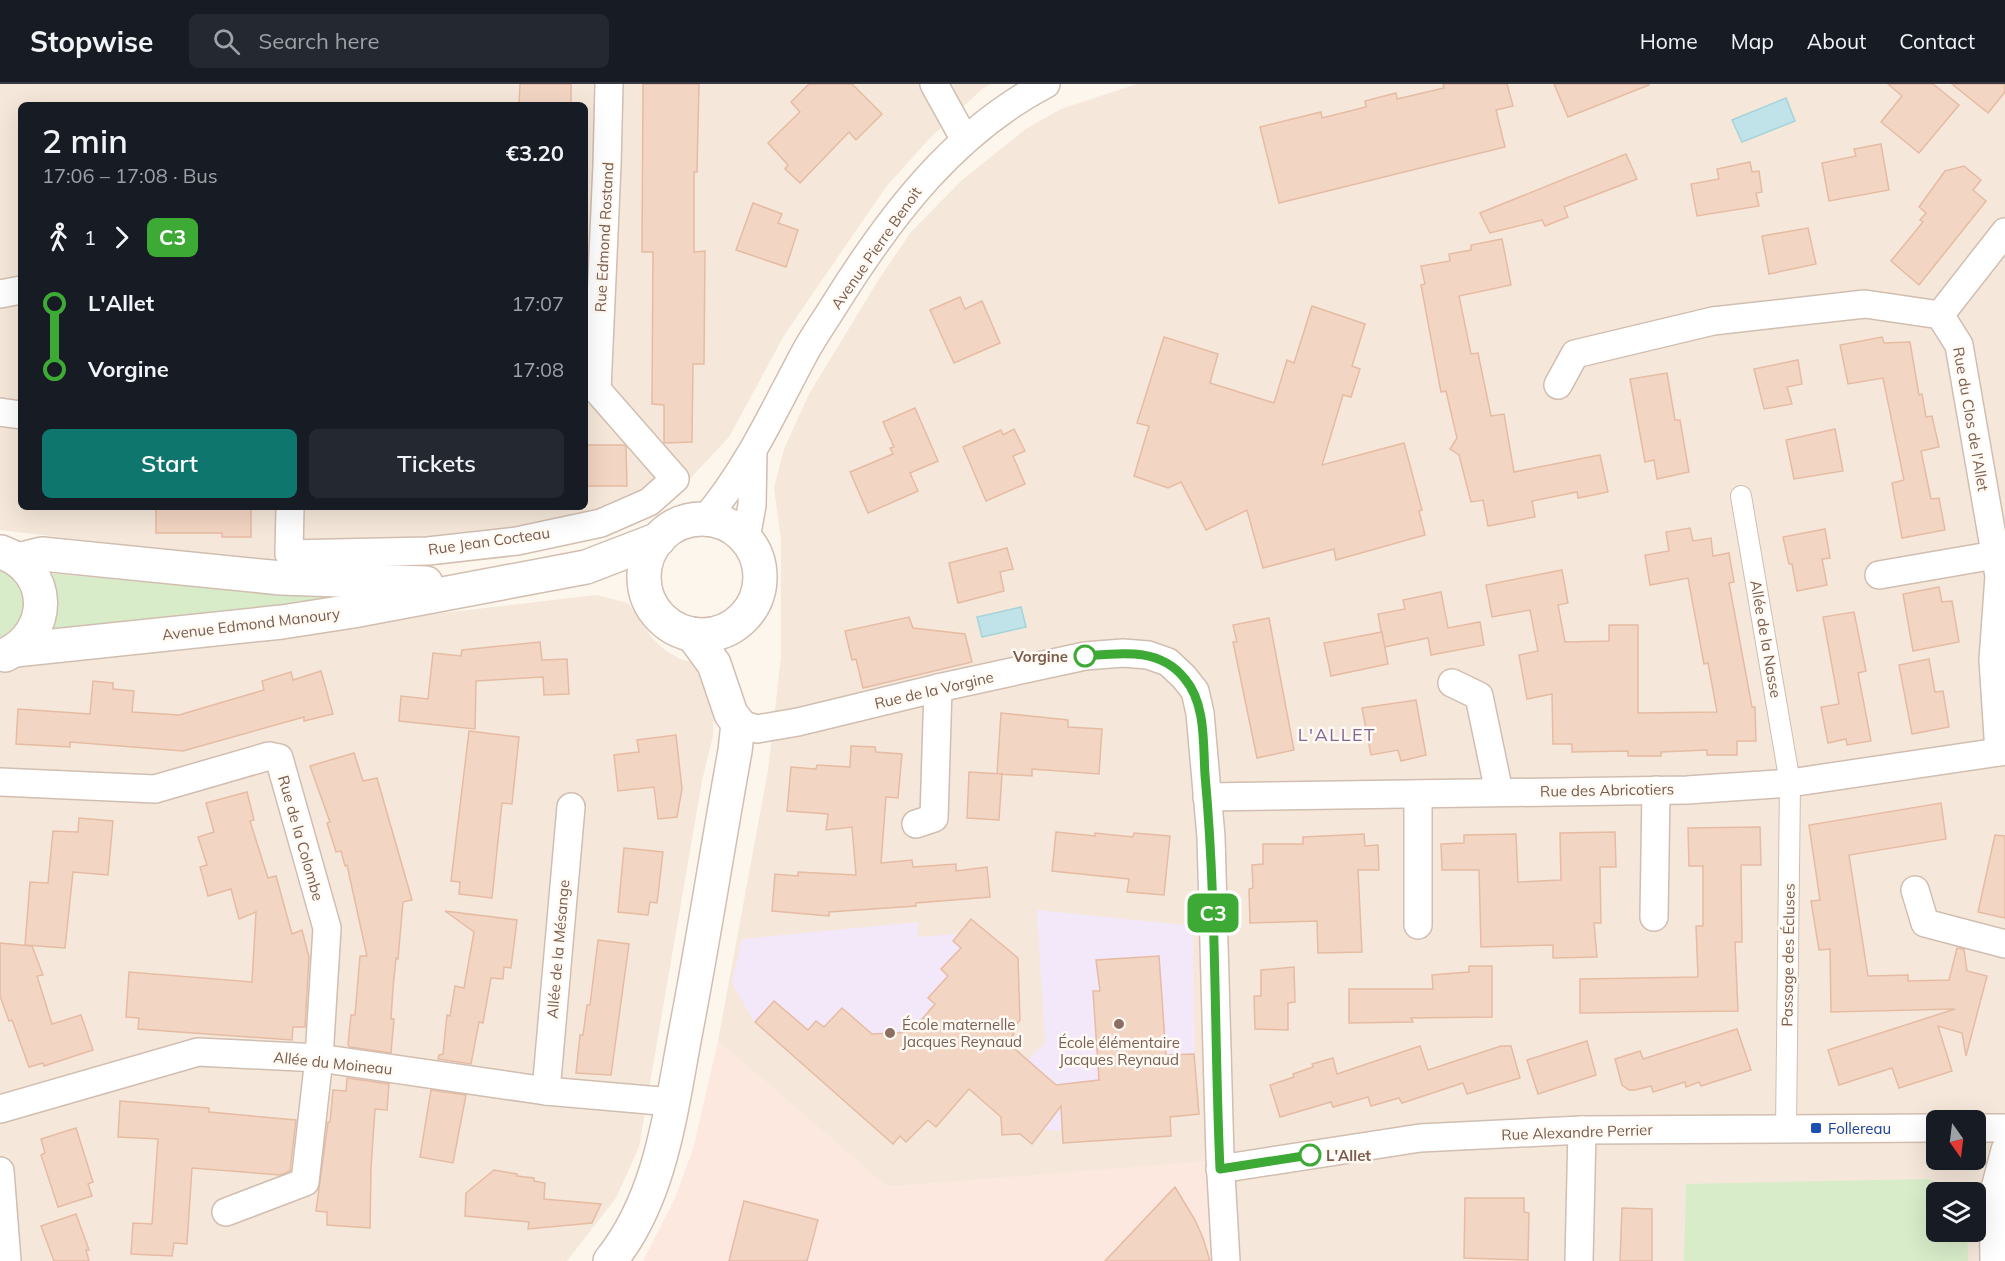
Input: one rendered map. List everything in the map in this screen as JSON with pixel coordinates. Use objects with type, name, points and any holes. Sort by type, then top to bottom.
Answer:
[{"type":"street","name":"Rue Edmond Rostand","points":[[591,392],[596,167],[609,84]]},
{"type":"street","points":[[934,84],[965,140]]},
{"type":"street","name":"Avenue Pierre Benoit","points":[[705,519],[726,495],[753,453],[804,353],[858,268],[908,200],[965,140],[1018,98],[1046,84]]},
{"type":"street","points":[[1558,385],[1575,354],[1713,321],[1865,304],[1940,315],[2005,232]]},
{"type":"street","points":[[0,294],[18,291]]},
{"type":"street","name":"Rue du Clos de l'Allet","points":[[1940,315],[1959,345],[1999,576],[1993,660],[2002,752]]},
{"type":"street","name":"Rue Jean Cocteau","points":[[290,510],[289,554],[428,551],[517,541],[601,522],[649,502],[675,479],[591,392]]},
{"type":"street","points":[[0,412],[18,415]]},
{"type":"street","name":"Avenue Pierre Benoit","points":[[746,539],[752,505],[753,453]]},
{"type":"street","name":"Allée de la Nasse","points":[[1741,496],[1790,783]]},
{"type":"street","points":[[705,519],[720,522],[734,529],[746,539],[756,555],[760,573],[759,591],[751,609],[739,623],[725,631],[708,635],[692,634],[676,629],[662,619],[652,606],[646,591],[645,573],[649,555],[659,539],[672,528],[688,521],[705,519]]},
{"type":"street","name":"Avenue Edmond Manoury","points":[[8,653],[282,622],[353,611],[586,567],[659,539]]},
{"type":"street","name":"Avenue Edmond Manoury","points":[[9,556],[42,554],[281,578],[484,585]]},
{"type":"street","points":[[1879,575],[1995,555]]},
{"type":"street","points":[[8,653],[27,640],[36,628],[40,613],[37,583],[29,570],[9,556]]},
{"type":"street","name":"Avenue Edmond Manoury","points":[[586,567],[635,583],[646,591]]},
{"type":"street","points":[[722,683],[739,623]]},
{"type":"street","points":[[610,1261],[640,1212],[654,1179],[672,1102],[703,944],[738,723],[731,714],[714,663],[692,634]]},
{"type":"street","name":"Rue de la Vorgine","points":[[738,723],[757,729],[788,724],[1085,656],[1123,653],[1148,655],[1168,662],[1184,677],[1195,692],[1200,713],[1211,837],[1220,1169],[1226,1261]]},
{"type":"street","points":[[1452,683],[1479,696],[1499,792]]},
{"type":"street","points":[[915,824],[934,818],[938,688]]},
{"type":"street","name":"Rue des Abricotiers","points":[[1208,797],[1656,790],[1790,783],[2002,752]]},
{"type":"street","name":"Rue de la Colombe","points":[[0,782],[155,789],[269,756],[279,758],[327,928],[319,1058]]},
{"type":"street","name":"Passage des Écluses","points":[[1786,1128],[1790,783]]},
{"type":"street","points":[[1654,917],[1656,790]]},
{"type":"street","points":[[1418,794],[1418,925]]},
{"type":"street","name":"Allée de la Mésange","points":[[546,1091],[571,807]]},
{"type":"street","points":[[1915,890],[1925,923],[2005,944]]},
{"type":"street","name":"Allée du Moineau","points":[[0,1109],[198,1052],[319,1058],[546,1091],[672,1102]]},
{"type":"street","points":[[226,1212],[305,1182],[319,1058]]},
{"type":"street","name":"Rue Alexandre Perrier","points":[[1220,1169],[1420,1138],[1582,1130],[1926,1128]]},
{"type":"street","points":[[1986,1128],[2005,1128]]},
{"type":"street","points":[[1579,1261],[1582,1130]]},
{"type":"street","points":[[1994,1261],[1994,1196],[2005,1150]]},
{"type":"street","points":[[0,1171],[4,1259]]},
{"type":"shaded area","points":[[0,84],[991,84],[982,89],[930,138],[886,187],[785,334],[729,437],[669,501],[624,528],[579,543],[489,559],[379,565],[252,560],[0,530]]},
{"type":"shaded area","name":"L'Allet","points":[[1137,84],[2005,84],[2005,1261],[1217,1261],[1209,1162],[887,1187],[718,1041],[768,770],[781,657],[781,540],[774,488],[784,449],[809,394],[879,279],[911,232],[962,180],[1027,128],[1061,109]]},
{"type":"shaded area","points":[[596,595],[628,603],[653,639],[665,650],[680,659],[699,664],[714,710],[713,736],[702,781],[639,1147],[616,1198],[567,1261],[0,1261],[0,665]]},
{"type":"shaded area","name":"École élémentaire Jacques Reynaud","points":[[1037,910],[1193,926],[1194,1054],[1170,1117],[1171,1136],[1043,1130],[1032,1144],[1020,1134],[1002,1135],[1001,1117],[987,1105],[1045,1043]]},
{"type":"shaded area","name":"École maternelle Jacques Reynaud","points":[[918,922],[918,937],[987,932],[1018,958],[1019,986],[1014,991],[1021,997],[1019,999],[1020,1020],[1011,1031],[1014,1034],[936,1127],[928,1120],[906,1142],[900,1137],[893,1144],[755,1023],[732,983],[742,939]]},
{"type":"shaded area","points":[[718,1041],[887,1187],[1209,1161],[1217,1261],[643,1261],[675,1198],[693,1149]]},
{"type":"green space","points":[[0,564],[24,589],[25,598],[22,619],[14,630],[0,640]]},
{"type":"green space","points":[[47,573],[209,588],[340,591],[341,605],[52,636],[55,610]]},
{"type":"green space","points":[[1928,1179],[1936,1182],[1926,1182],[1926,1242],[1967,1242],[1968,1261],[1684,1261],[1686,1184]]},
{"type":"water","points":[[1786,98],[1795,121],[1742,142],[1732,120]]},
{"type":"water","points":[[1021,607],[1026,627],[982,637],[977,617]]},
{"type":"building","points":[[520,84],[571,84],[571,102],[519,102]]},
{"type":"building","points":[[643,84],[699,84],[697,172],[694,172],[694,252],[705,251],[704,364],[693,364],[692,442],[664,443],[664,405],[652,404],[653,252],[642,252]]},
{"type":"building","points":[[809,84],[852,84],[882,114],[856,140],[849,132],[800,183],[785,169],[788,165],[768,143],[800,112],[791,102]]},
{"type":"building","points":[[1443,84],[1507,84],[1513,106],[1496,110],[1505,147],[1279,203],[1260,127],[1321,112],[1322,118],[1366,107],[1365,101],[1396,93],[1397,99],[1444,88]]},
{"type":"building","points":[[1554,84],[1649,84],[1649,85],[1568,117]]},
{"type":"building","points":[[1888,84],[1933,84],[1959,105],[1919,153],[1881,122],[1902,96]]},
{"type":"building","points":[[1952,84],[2005,84],[2005,92],[1988,113]]},
{"type":"building","points":[[1881,144],[1889,190],[1829,201],[1822,163],[1856,156],[1854,149]]},
{"type":"building","points":[[1626,154],[1637,179],[1564,207],[1568,217],[1545,226],[1542,220],[1490,233],[1480,213]]},
{"type":"building","points":[[1750,162],[1752,172],[1759,171],[1762,192],[1756,193],[1759,206],[1697,216],[1691,184],[1719,179],[1717,169]]},
{"type":"building","points":[[1964,166],[1981,180],[1973,190],[1986,201],[1919,285],[1891,261],[1923,222],[1920,220],[1926,213],[1919,207],[1945,171]]},
{"type":"building","points":[[753,203],[782,214],[778,223],[798,230],[786,267],[736,250]]},
{"type":"building","points":[[1808,228],[1816,264],[1769,274],[1762,236]]},
{"type":"building","points":[[1502,239],[1511,285],[1459,296],[1471,354],[1478,353],[1491,416],[1504,414],[1514,472],[1600,455],[1608,492],[1578,498],[1577,492],[1532,501],[1535,517],[1488,526],[1483,500],[1471,502],[1459,455],[1450,449],[1457,438],[1446,391],[1441,392],[1421,285],[1425,284],[1421,266],[1450,261],[1449,254],[1471,250],[1471,245]]},
{"type":"building","points":[[960,297],[965,309],[982,301],[1000,343],[954,363],[930,310]]},
{"type":"building","points":[[1312,306],[1365,324],[1352,366],[1360,369],[1351,397],[1343,395],[1322,465],[1404,443],[1422,510],[1419,511],[1425,535],[1336,560],[1334,549],[1263,568],[1247,510],[1206,530],[1181,482],[1168,488],[1134,476],[1149,426],[1137,423],[1164,337],[1218,354],[1210,383],[1274,403],[1287,360],[1294,363]]},
{"type":"building","points":[[1882,337],[1884,343],[1910,342],[1919,395],[1922,394],[1926,417],[1932,416],[1939,447],[1921,451],[1931,499],[1939,498],[1945,530],[1902,538],[1892,483],[1904,480],[1883,378],[1848,384],[1840,345]]},
{"type":"building","points":[[1798,360],[1802,384],[1787,387],[1792,404],[1764,409],[1754,369]]},
{"type":"building","points":[[1667,373],[1675,420],[1680,420],[1689,472],[1657,479],[1654,460],[1645,462],[1630,379]]},
{"type":"building","points":[[915,408],[938,461],[910,473],[918,491],[868,513],[850,472],[893,454],[890,448],[894,447],[883,422]]},
{"type":"building","points":[[1014,429],[1025,451],[1013,456],[1025,484],[986,501],[963,447],[1001,430],[1003,435]]},
{"type":"building","points":[[1835,429],[1843,471],[1794,479],[1786,440]]},
{"type":"building","points":[[588,445],[624,445],[626,447],[627,486],[588,486]]},
{"type":"building","points":[[156,510],[251,510],[251,537],[222,537],[222,533],[156,533]]},
{"type":"building","points":[[1690,528],[1693,541],[1711,538],[1713,556],[1729,553],[1734,582],[1729,583],[1752,707],[1755,707],[1756,741],[1737,741],[1737,755],[1707,755],[1707,750],[1661,752],[1661,756],[1628,756],[1628,751],[1572,752],[1572,744],[1553,744],[1552,694],[1527,699],[1519,655],[1538,651],[1530,610],[1492,617],[1486,585],[1562,570],[1568,603],[1558,605],[1565,642],[1609,641],[1609,625],[1638,625],[1638,713],[1717,712],[1708,663],[1704,664],[1688,578],[1650,585],[1645,555],[1669,551],[1666,532]]},
{"type":"building","points":[[1825,529],[1830,558],[1822,559],[1827,585],[1797,591],[1792,564],[1789,564],[1783,537]]},
{"type":"building","points":[[1007,548],[1013,569],[1000,572],[1004,591],[958,603],[949,563]]},
{"type":"building","points":[[1939,587],[1942,602],[1952,601],[1959,642],[1913,651],[1903,594]]},
{"type":"building","points":[[1441,592],[1448,628],[1480,622],[1484,645],[1431,655],[1428,638],[1384,647],[1378,614],[1405,609],[1403,600]]},
{"type":"building","points":[[1854,612],[1866,671],[1858,673],[1871,741],[1847,745],[1846,739],[1828,743],[1821,707],[1839,704],[1823,617]]},
{"type":"building","points":[[909,617],[913,628],[965,634],[972,662],[863,688],[856,659],[852,660],[845,631]]},
{"type":"building","points":[[1269,618],[1294,750],[1257,758],[1233,642],[1237,642],[1233,625]]},
{"type":"building","points":[[1382,632],[1388,664],[1331,676],[1324,643]]},
{"type":"building","points":[[540,642],[542,660],[567,659],[569,694],[544,695],[543,677],[476,681],[475,729],[399,721],[401,696],[428,699],[433,653],[461,656],[462,650]]},
{"type":"building","points":[[1929,659],[1935,692],[1943,691],[1949,727],[1912,734],[1899,665]]},
{"type":"building","points":[[321,671],[333,714],[304,721],[304,717],[183,751],[70,742],[70,747],[16,744],[18,709],[90,714],[93,681],[113,683],[113,689],[134,691],[132,712],[179,715],[264,690],[262,681],[291,672],[293,680]]},
{"type":"building","points":[[1416,700],[1426,755],[1401,761],[1398,750],[1371,755],[1362,708]]},
{"type":"building","points":[[1001,713],[1068,720],[1068,727],[1102,729],[1099,774],[1032,769],[1032,776],[997,774]]},
{"type":"building","points":[[469,731],[519,737],[512,804],[502,803],[492,898],[459,894],[460,882],[451,881]]},
{"type":"building","points":[[676,735],[682,789],[677,817],[658,819],[654,787],[618,791],[614,755],[639,752],[637,740]]},
{"type":"building","points":[[851,746],[875,747],[876,752],[902,754],[898,798],[886,797],[881,863],[912,860],[913,867],[956,864],[956,871],[987,867],[990,897],[916,903],[916,906],[829,912],[829,916],[772,911],[775,874],[798,876],[798,872],[856,875],[852,827],[826,830],[828,814],[787,811],[791,767],[816,769],[817,765],[850,767]]},
{"type":"building","points":[[354,753],[363,781],[377,778],[412,900],[403,902],[393,988],[391,1019],[394,1019],[391,1053],[348,1045],[351,1015],[355,1015],[360,956],[367,956],[347,865],[345,866],[341,851],[336,852],[327,823],[330,822],[310,766]]},
{"type":"building","points":[[969,772],[1002,774],[999,820],[967,818]]},
{"type":"building","points":[[247,792],[254,820],[250,821],[268,878],[276,876],[292,934],[302,930],[309,957],[305,1027],[293,1027],[292,1040],[138,1029],[139,1018],[126,1017],[129,972],[252,982],[256,912],[239,919],[231,889],[208,896],[200,867],[207,865],[198,837],[214,832],[206,803]]},
{"type":"building","points":[[1941,803],[1946,839],[1849,855],[1868,976],[1908,975],[1908,981],[1949,980],[1957,948],[1964,949],[1967,971],[1987,976],[1966,1056],[1962,1033],[1938,1026],[1952,1071],[1899,1088],[1892,1068],[1839,1085],[1828,1050],[1955,1009],[1831,1012],[1830,949],[1819,950],[1811,901],[1820,900],[1809,825]]},
{"type":"building","points":[[79,818],[113,821],[108,875],[73,872],[65,948],[25,945],[30,882],[48,883],[53,831],[78,832]]},
{"type":"building","points":[[1760,827],[1761,865],[1741,865],[1742,942],[1735,942],[1738,1011],[1580,1013],[1580,979],[1698,977],[1696,926],[1703,926],[1703,866],[1689,866],[1688,828]]},
{"type":"building","points":[[1056,832],[1095,836],[1095,833],[1133,837],[1134,833],[1170,836],[1164,895],[1127,892],[1129,879],[1052,871]]},
{"type":"building","points":[[1615,832],[1616,867],[1600,867],[1601,923],[1594,923],[1597,957],[1553,958],[1553,945],[1481,947],[1479,870],[1442,870],[1441,844],[1464,843],[1464,835],[1516,834],[1518,882],[1561,880],[1560,833]]},
{"type":"building","points":[[1364,834],[1365,846],[1378,845],[1379,870],[1358,870],[1362,952],[1318,953],[1317,921],[1250,923],[1249,889],[1253,888],[1252,865],[1263,864],[1263,844],[1303,844],[1303,837]]},
{"type":"building","points":[[1995,835],[2005,836],[2005,918],[1978,912]]},
{"type":"building","points":[[624,848],[663,852],[657,903],[650,902],[648,915],[618,912]]},
{"type":"building","points":[[445,911],[517,920],[511,968],[504,967],[503,979],[491,978],[483,1023],[479,1022],[471,1064],[438,1059],[439,1055],[443,1054],[447,1015],[450,1016],[455,986],[464,988],[474,932]]},
{"type":"building","points":[[971,919],[1018,958],[1020,1020],[1011,1031],[1014,1034],[1007,1042],[1056,1085],[1099,1080],[1093,991],[1100,991],[1096,960],[1159,956],[1166,1055],[1194,1054],[1199,1114],[1170,1117],[1171,1136],[1063,1143],[1061,1106],[1032,1144],[1020,1134],[1002,1135],[1001,1117],[969,1089],[936,1127],[928,1120],[906,1142],[900,1136],[893,1144],[755,1022],[774,1001],[808,1030],[816,1021],[824,1027],[842,1008],[872,1034],[911,1032],[935,1004],[928,998],[948,976],[941,969],[961,948],[953,941]]},
{"type":"building","points":[[598,940],[629,944],[611,1075],[576,1073],[580,1035],[583,1035],[587,1005],[590,1005]]},
{"type":"building","points":[[0,943],[32,946],[43,975],[37,976],[52,1024],[81,1015],[93,1050],[44,1066],[43,1063],[29,1067],[12,1020],[9,1021],[0,996]]},
{"type":"building","points":[[1469,966],[1492,966],[1492,1017],[1411,1018],[1413,1022],[1349,1023],[1349,989],[1433,989],[1432,975],[1469,972]]},
{"type":"building","points":[[1294,967],[1295,1002],[1288,1003],[1288,1030],[1255,1029],[1254,996],[1261,996],[1261,970]]},
{"type":"building","points":[[1737,1029],[1751,1070],[1701,1086],[1699,1082],[1686,1087],[1685,1082],[1653,1092],[1651,1086],[1629,1090],[1622,1085],[1615,1059],[1640,1051],[1643,1059]]},
{"type":"building","points":[[1587,1041],[1596,1075],[1538,1094],[1527,1060]]},
{"type":"building","points":[[1420,1046],[1428,1070],[1501,1046],[1511,1046],[1520,1078],[1467,1094],[1463,1083],[1402,1103],[1399,1098],[1371,1106],[1368,1097],[1333,1107],[1331,1102],[1280,1117],[1270,1085],[1294,1077],[1293,1074],[1313,1067],[1312,1064],[1333,1058],[1337,1074]]},
{"type":"building","points":[[347,1078],[389,1084],[387,1110],[375,1109],[370,1228],[327,1225],[327,1212],[316,1211],[333,1090],[346,1091]]},
{"type":"building","points":[[431,1090],[466,1095],[453,1163],[420,1157]]},
{"type":"building","points":[[120,1101],[209,1108],[209,1112],[296,1120],[290,1171],[280,1175],[192,1168],[187,1244],[174,1243],[172,1256],[131,1254],[133,1223],[152,1224],[158,1139],[118,1137]]},
{"type":"building","points":[[76,1128],[93,1182],[88,1184],[92,1196],[58,1207],[41,1155],[45,1153],[41,1139]]},
{"type":"building","points":[[494,1170],[534,1178],[534,1181],[545,1183],[544,1199],[601,1204],[592,1223],[528,1229],[529,1222],[465,1216],[466,1193]]},
{"type":"building","points":[[1175,1187],[1195,1220],[1210,1261],[1105,1261]]},
{"type":"building","points":[[1465,1198],[1524,1198],[1524,1212],[1529,1213],[1528,1260],[1464,1258]]},
{"type":"building","points":[[744,1201],[818,1220],[807,1261],[729,1261]]},
{"type":"building","points":[[1622,1208],[1652,1209],[1652,1261],[1620,1261]]},
{"type":"building","points":[[76,1214],[89,1250],[86,1250],[89,1261],[54,1261],[41,1226]]},
{"type":"bus line","name":"C3","points":[[1085,656],[1123,653],[1148,655],[1168,662],[1184,677],[1195,692],[1200,713],[1211,837],[1220,1169],[1310,1155]]},
{"type":"place","name":"Vorgine","points":[[1085,656]]},
{"type":"place","name":"École élémentaire Jacques Reynaud","points":[[1119,1024]]},
{"type":"place","name":"École maternelle Jacques Reynaud","points":[[890,1033]]},
{"type":"place","name":"Follereau","points":[[1816,1128]]},
{"type":"place","name":"L'Allet","points":[[1310,1155]]},
{"type":"district","name":"L'ALLET","points":[[1337,734]]}]
